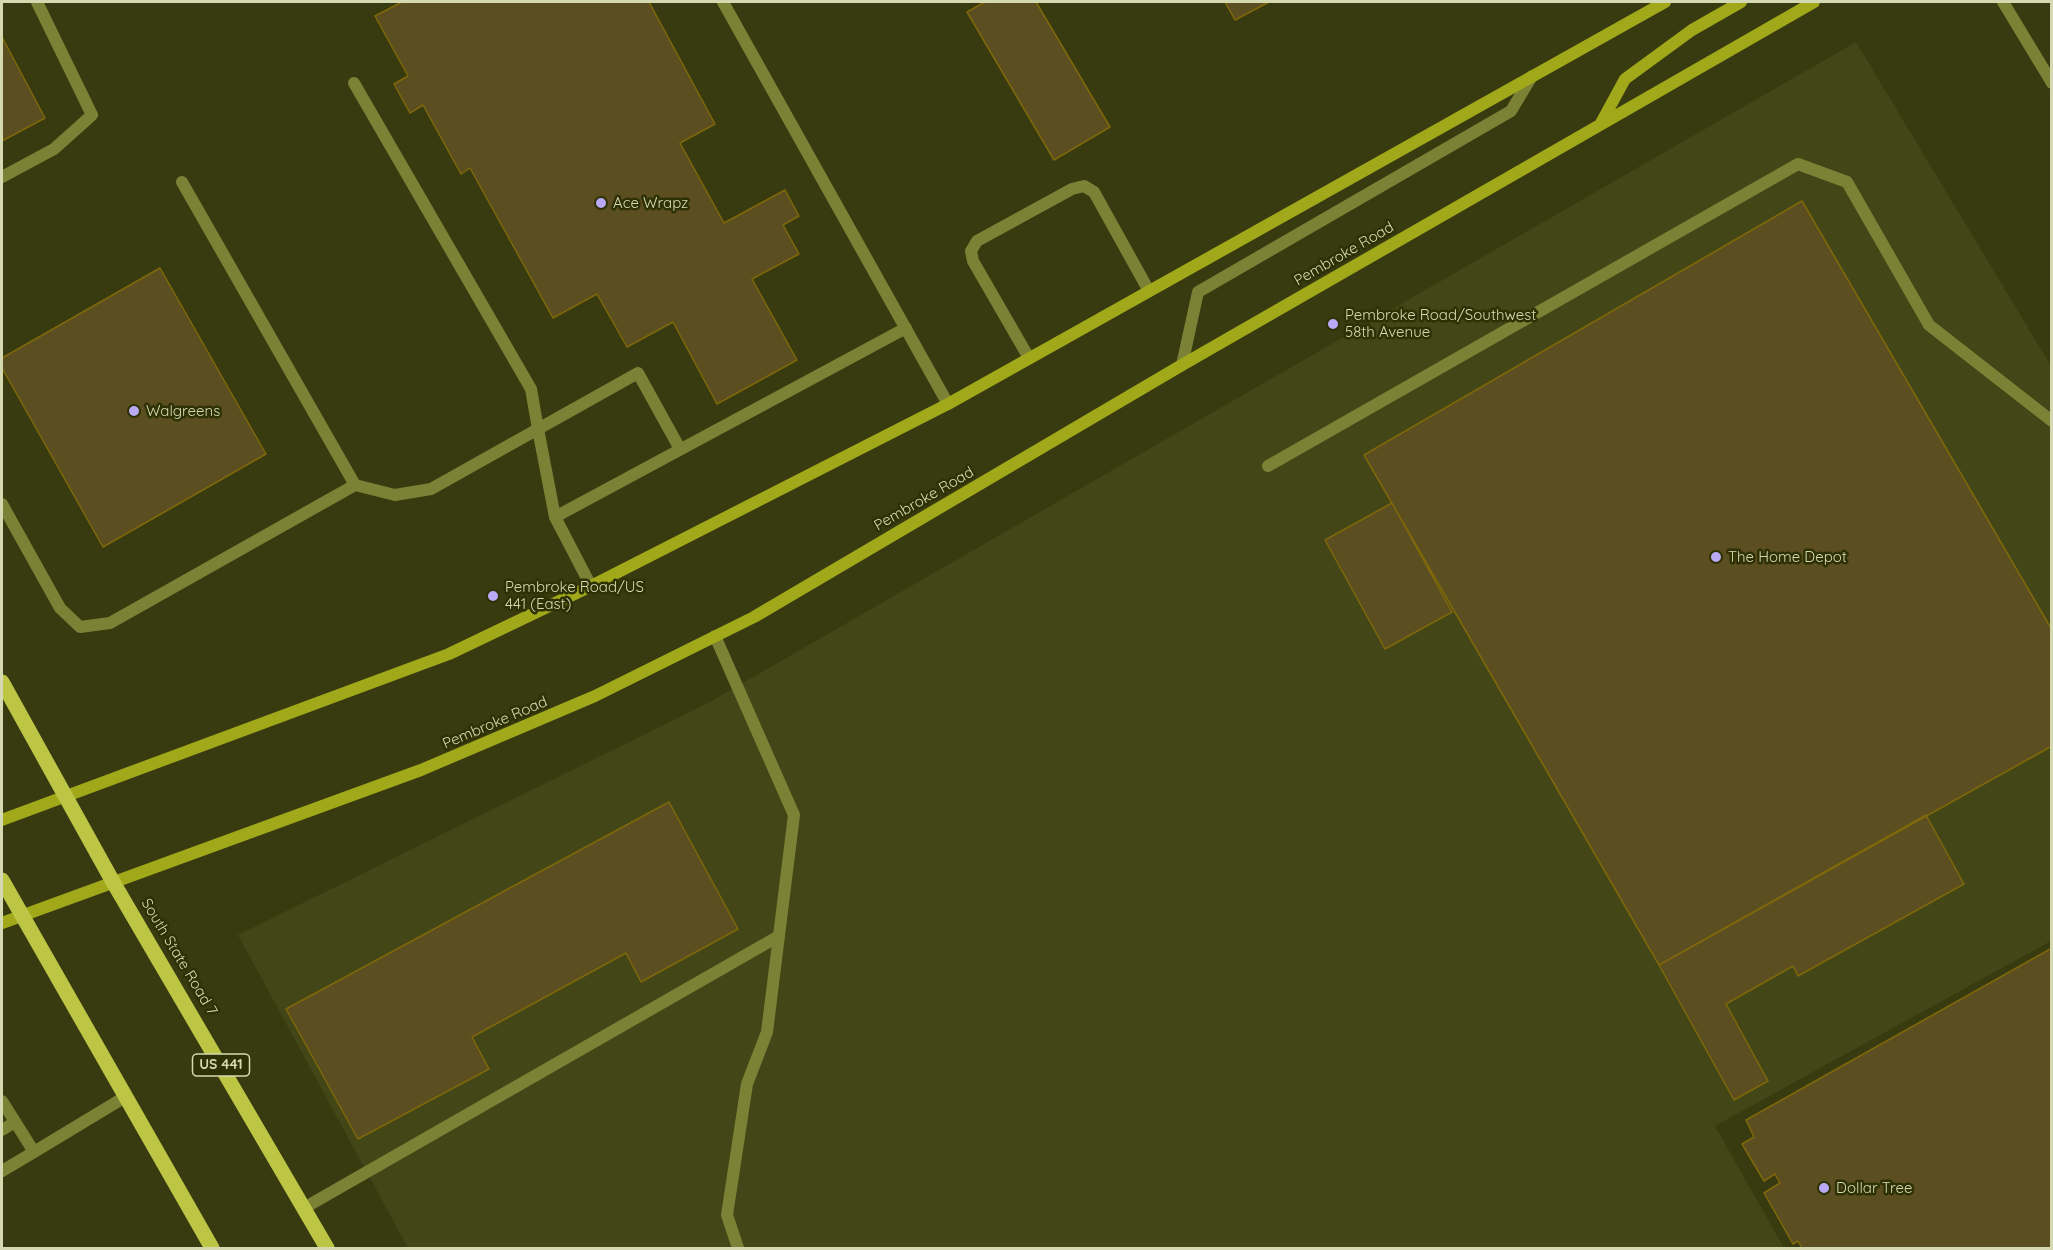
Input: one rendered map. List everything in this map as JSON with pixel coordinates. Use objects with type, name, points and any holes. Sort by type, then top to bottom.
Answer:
[{"type":"main road","points":[[2,820],[449,654],[591,586],[948,404],[1665,2]]},
{"type":"main road","points":[[1600,124],[1625,79],[1692,30],[1741,2]]},
{"type":"main road","name":"Pembroke Road","points":[[2,923],[421,770],[595,696],[754,617],[1182,364],[1814,2]]},
{"type":"main road","name":"South State Road 7","points":[[2,682],[113,882],[327,1248]]},
{"type":"main road","points":[[2,880],[212,1248]]},
{"type":"street","points":[[2,177],[54,149],[92,115],[76,78],[37,2]]},
{"type":"street","points":[[723,2],[948,404]]},
{"type":"street","points":[[2003,2],[2052,83]]},
{"type":"street","points":[[1182,364],[1198,292],[1511,111],[1532,76]]},
{"type":"street","points":[[354,83],[531,389],[555,517],[591,586]]},
{"type":"street","points":[[1268,466],[1798,164],[1847,182],[1929,326],[2052,421]]},
{"type":"street","points":[[182,182],[355,485]]},
{"type":"street","points":[[1029,358],[973,261],[971,251],[977,241],[1072,189],[1084,186],[1094,192],[1149,291]]},
{"type":"street","points":[[555,517],[906,328]]},
{"type":"street","points":[[2,504],[60,608],[80,627],[110,623],[355,485],[395,495],[431,489],[638,373],[680,448]]},
{"type":"street","points":[[715,636],[794,815],[767,1032],[747,1084],[727,1215],[738,1248]]},
{"type":"street","points":[[304,1208],[778,936]]},
{"type":"street","points":[[2,1171],[125,1097]]},
{"type":"street","points":[[2,1101],[34,1152]]},
{"type":"street","points":[[2,1130],[15,1122]]},
{"type":"shaded area","points":[[1856,42],[2051,366],[2051,941],[1715,1126],[1784,1248],[408,1248],[238,935],[708,703]]},
{"type":"building","name":"Ace Wrapz","points":[[402,2],[649,2],[715,124],[680,143],[724,223],[785,190],[799,216],[783,225],[799,254],[752,279],[797,360],[717,404],[673,322],[627,347],[597,294],[553,318],[470,168],[461,174],[423,105],[410,113],[394,84],[408,76],[375,16]]},
{"type":"building","points":[[985,2],[1036,2],[1110,127],[1054,160],[967,12]]},
{"type":"building","points":[[1225,2],[1269,2],[1235,20]]},
{"type":"building","points":[[2,37],[45,118],[2,141]]},
{"type":"building","name":"The Home Depot","points":[[1802,201],[2052,630],[2052,746],[1659,965],[1364,455]]},
{"type":"building","name":"Walgreens","points":[[160,268],[266,454],[103,547],[2,368],[2,358]]},
{"type":"building","points":[[1392,503],[1452,612],[1385,649],[1325,540]]},
{"type":"building","points":[[669,802],[738,929],[641,982],[626,953],[472,1037],[489,1069],[358,1139],[286,1009]]},
{"type":"building","points":[[1926,815],[1964,884],[1798,976],[1793,966],[1726,1004],[1768,1081],[1734,1100],[1659,965]]},
{"type":"building","points":[[2052,948],[2052,1248],[1802,1248],[1798,1241],[1793,1244],[1764,1193],[1780,1183],[1775,1174],[1764,1181],[1742,1144],[1754,1137],[1746,1120]]},
{"type":"place","name":"Ace Wrapz","points":[[601,203]]},
{"type":"place","name":"Pembroke Road/Southwest 58th Avenue","points":[[1333,324]]},
{"type":"place","name":"Walgreens","points":[[134,411]]},
{"type":"place","name":"The Home Depot","points":[[1716,557]]},
{"type":"place","name":"Pembroke Road/US 441 (East)","points":[[493,596]]},
{"type":"place","name":"Dollar Tree","points":[[1824,1188]]}]
